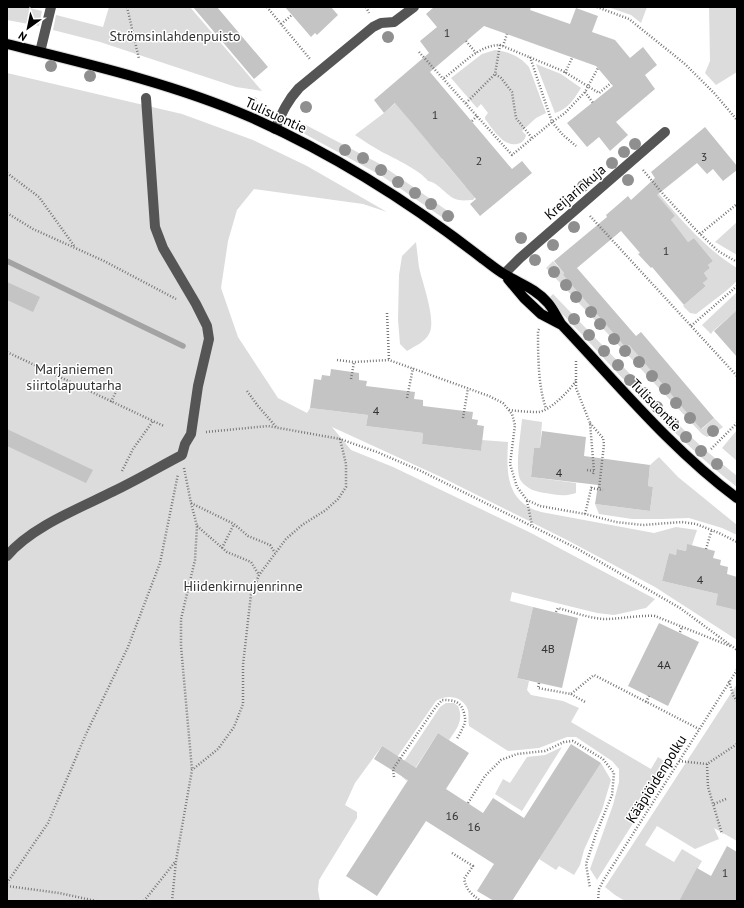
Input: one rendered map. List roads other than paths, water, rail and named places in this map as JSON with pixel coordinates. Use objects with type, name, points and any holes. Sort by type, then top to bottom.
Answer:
[{"type":"main road","name":"Tulisuontie","points":[[7,44],[145,80],[189,94],[249,117],[275,129],[366,176],[452,234],[504,274],[532,289],[549,304],[562,325],[666,436],[709,476],[737,498]]},
{"type":"street","points":[[40,52],[51,7]]},
{"type":"street","points":[[275,129],[289,99],[299,88],[373,27],[381,23],[394,22],[414,7]]},
{"type":"street","points":[[7,556],[14,547],[63,515],[115,491],[182,456],[185,444],[191,434],[198,386],[209,339],[207,326],[196,304],[163,248],[155,227],[146,98]]},
{"type":"street","name":"Kreijarinkuja","points":[[504,274],[520,258],[665,132]]},
{"type":"waterway","points":[[7,261],[183,346]]},
{"type":"park label","name":"Strömsinlahdenpuisto","points":[[175,36]]},
{"type":"park label","name":"Marjaniemen siirtolapuutarha","points":[[74,378]]},
{"type":"park label","name":"Hiidenkirnujenrinne","points":[[243,586]]}]
